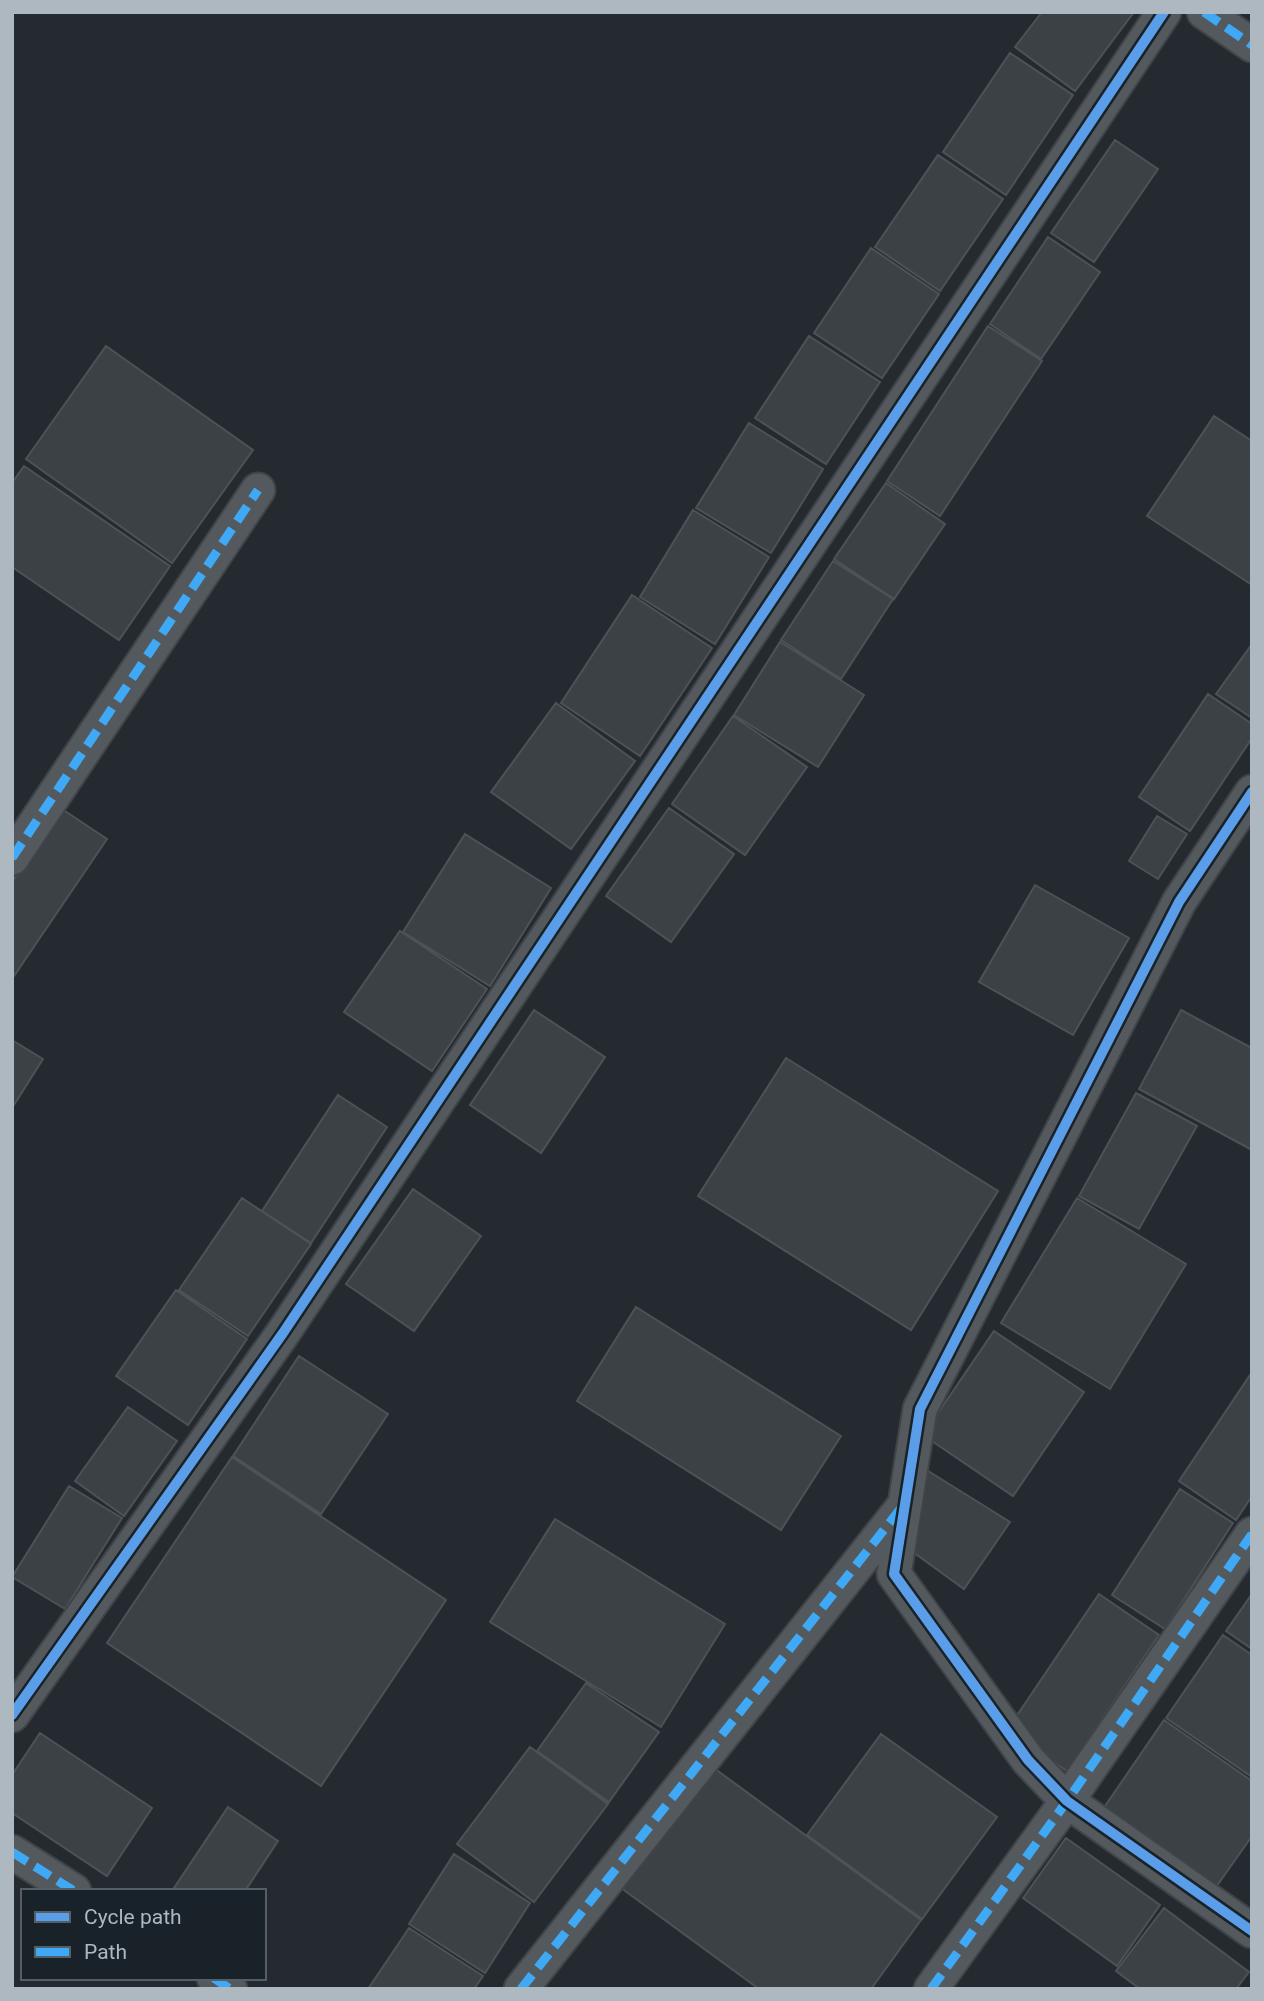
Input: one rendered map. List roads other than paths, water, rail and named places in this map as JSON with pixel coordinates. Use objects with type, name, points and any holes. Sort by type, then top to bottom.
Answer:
[{"type":"street","points":[[12,1715],[290,1322],[1164,12]]},
{"type":"street","points":[[1204,12],[1252,45]]},
{"type":"street","points":[[12,858],[258,490]]},
{"type":"street","points":[[1252,792],[1179,902],[920,1409],[894,1574],[1028,1760],[1067,1801],[1252,1931]]},
{"type":"street","points":[[521,1989],[905,1505]]},
{"type":"street","points":[[931,1989],[1067,1801],[1252,1534]]},
{"type":"street","points":[[12,1852],[71,1889]]}]
